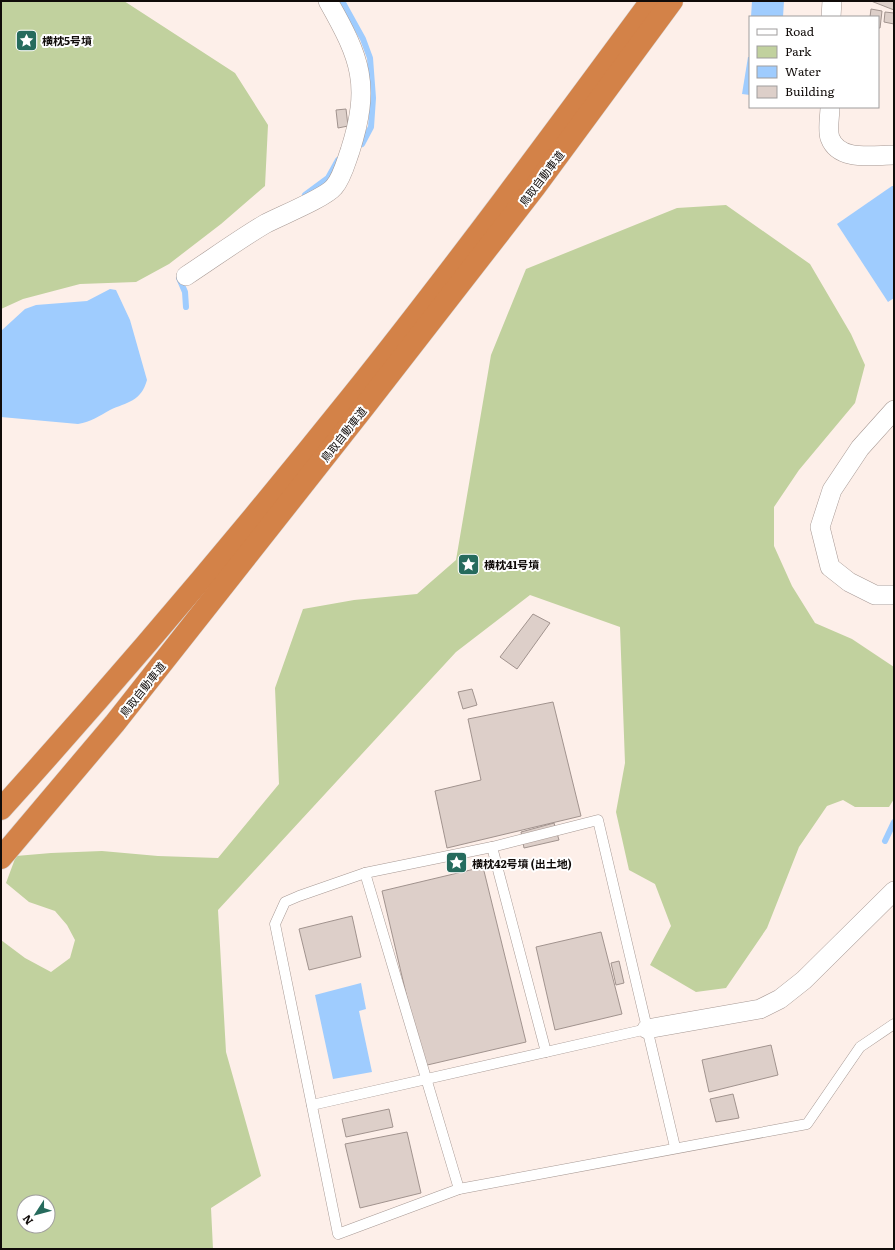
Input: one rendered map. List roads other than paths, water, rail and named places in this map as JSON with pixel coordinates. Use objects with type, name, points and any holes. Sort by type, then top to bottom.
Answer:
[{"type":"highway","name":"鳥取自動車道","points":[[1,858],[115,723],[528,182],[651,1]]},
{"type":"highway","name":"鳥取自動車道","points":[[1,809],[85,715],[170,615],[528,182],[672,1]]},
{"type":"street","points":[[186,276],[264,225],[334,188],[343,170],[356,131],[361,103],[360,76],[356,55],[328,1]]},
{"type":"street","points":[[831,16],[832,1]]},
{"type":"street","points":[[830,108],[829,137],[837,149],[852,155],[894,155]]},
{"type":"street","points":[[894,410],[860,448],[832,490],[820,527],[830,567],[849,582],[875,595],[894,595]]},
{"type":"street","points":[[648,1029],[760,1009],[780,999],[804,980],[894,891]]},
{"type":"lane","points":[[675,1147],[598,820],[492,847],[365,873],[285,902],[275,924],[338,1234],[458,1189],[675,1147],[806,1124],[860,1047],[894,1024]]},
{"type":"lane","points":[[492,847],[546,1052]]},
{"type":"lane","points":[[365,873],[458,1189]]},
{"type":"lane","points":[[312,1105],[648,1029]]},
{"type":"water","points":[[752,1],[784,1],[783,16],[751,16]]},
{"type":"water","points":[[748,57],[749,57],[749,95],[742,94]]},
{"type":"water","points":[[894,186],[894,298],[888,302],[837,224]]},
{"type":"water","points":[[110,289],[116,290],[130,320],[147,380],[141,393],[128,403],[91,420],[78,424],[1,417],[1,331],[25,309],[36,305],[87,301]]},
{"type":"water","points":[[361,983],[366,1009],[359,1011],[372,1072],[333,1079],[315,995]]},
{"type":"waterway","points":[[342,1],[363,39],[370,58],[373,98],[371,127],[362,144]]},
{"type":"waterway","points":[[305,195],[328,178],[338,160]]},
{"type":"waterway","points":[[179,278],[185,292],[186,307]]},
{"type":"waterway","points":[[885,841],[894,822]]},
{"type":"place","name":"横枕5号墳","points":[[27,40]]},
{"type":"place","name":"横枕41号墳","points":[[469,564]]},
{"type":"place","name":"横枕42号墳 (出土地)","points":[[457,863]]}]
